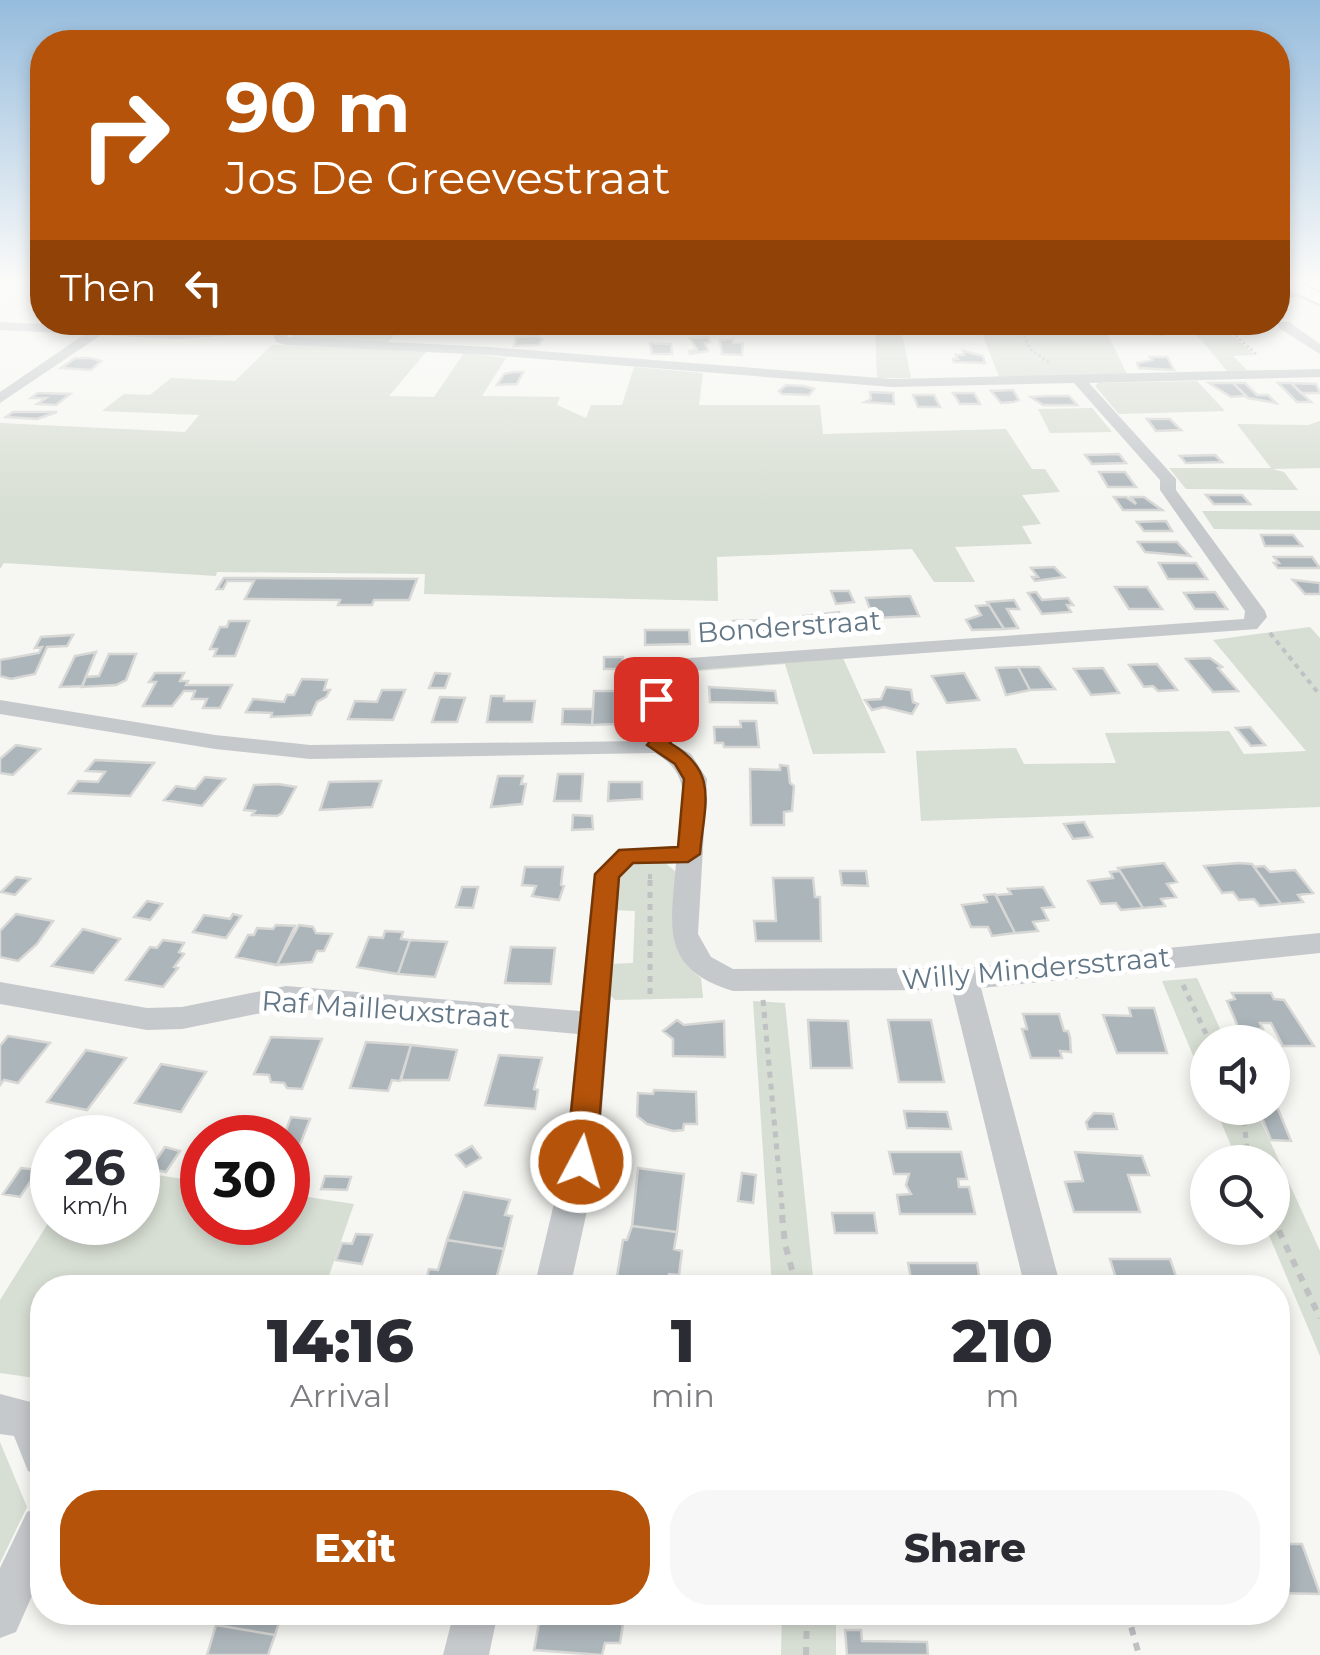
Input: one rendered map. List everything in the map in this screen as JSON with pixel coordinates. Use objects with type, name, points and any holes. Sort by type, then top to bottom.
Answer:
[{"type":"street","points":[[0,399],[60,357]]},
{"type":"street","points":[[565,357],[842,380],[932,383],[1320,373]]},
{"type":"street","name":"Bonderstraat","points":[[658,745],[676,723],[649,689],[649,680],[656,671],[676,665],[1250,625],[1256,611],[1168,490],[1168,479],[1079,380]]},
{"type":"street","points":[[0,708],[210,742],[310,752],[658,745]]},
{"type":"street","name":"Willy Mindersstraat","points":[[658,745],[683,760],[695,779],[684,934],[691,957],[707,972],[732,980],[964,979],[1320,943]]},
{"type":"street","points":[[555,1275],[581,1162],[607,874],[627,856],[688,854]]},
{"type":"street","points":[[964,979],[1040,1275]]},
{"type":"street","name":"Raf Mailleuxstraat","points":[[0,993],[148,1019],[188,1016],[252,1000],[286,997],[596,1024]]},
{"type":"street","points":[[0,1414],[28,1419],[30,1424]]},
{"type":"street","points":[[0,1616],[30,1553]]},
{"type":"street","points":[[466,1655],[473,1625]]},
{"type":"path","points":[[1041,357],[1051,364]]},
{"type":"path","points":[[1260,624],[1320,695]]},
{"type":"path","points":[[650,857],[650,999]]},
{"type":"path","points":[[1183,985],[1202,1025]]},
{"type":"path","points":[[763,1000],[784,1244],[794,1275]]},
{"type":"path","points":[[1286,1245],[1320,1318]]},
{"type":"path","points":[[806,1655],[807,1625]]},
{"type":"path","points":[[1130,1625],[1138,1655]]},
{"type":"shaded area","points":[[259,357],[422,357],[389,396],[434,397],[461,357],[500,357],[506,358],[482,396],[560,397],[557,405],[586,418],[591,405],[622,405],[634,367],[703,373],[699,405],[820,405],[823,434],[1006,429],[1032,469],[1045,469],[1060,492],[1022,495],[1041,524],[1022,526],[1032,544],[955,547],[975,582],[934,582],[912,549],[717,557],[718,601],[424,594],[425,574],[217,572],[216,576],[4,563],[0,569],[0,423],[185,432],[199,415],[102,411],[124,394],[150,395],[171,378],[235,381]]},
{"type":"shaded area","points":[[876,357],[907,357],[911,378],[877,378]]},
{"type":"shaded area","points":[[991,357],[1119,357],[1127,374],[999,377]]},
{"type":"shaded area","points":[[1216,357],[1234,357],[1248,371],[1227,371]]},
{"type":"shaded area","points":[[1197,381],[1225,411],[1119,414],[1095,386],[1098,383]]},
{"type":"shaded area","points":[[1092,408],[1112,432],[1050,433],[1038,409]]},
{"type":"shaded area","points":[[1320,421],[1320,468],[1273,469],[1284,472],[1298,490],[1186,489],[1169,468],[1271,468],[1237,424],[1308,425]]},
{"type":"shaded area","points":[[1202,511],[1320,511],[1320,530],[1214,529]]},
{"type":"shaded area","points":[[1310,627],[1320,638],[1320,807],[921,821],[916,751],[1016,748],[1024,764],[1116,763],[1105,733],[1229,731],[1244,754],[1306,751],[1213,640]]},
{"type":"shaded area","points":[[842,656],[886,753],[813,754],[785,664],[686,672],[686,667]]},
{"type":"shaded area","points":[[630,679],[643,679],[641,689],[658,719],[654,732],[627,743],[630,739]]},
{"type":"shaded area","points":[[663,861],[676,872],[676,943],[681,956],[701,978],[703,998],[615,1000],[609,994],[609,964],[633,963],[635,911],[613,910],[617,873],[625,863]]},
{"type":"shaded area","points":[[1197,978],[1218,1025],[1190,1025],[1190,1048],[1162,981]]},
{"type":"shaded area","points":[[753,1001],[785,1003],[813,1275],[771,1275]]},
{"type":"shaded area","points":[[1222,1125],[1263,1125],[1272,1145],[1231,1145]]},
{"type":"shaded area","points":[[160,1175],[180,1179],[180,1245],[310,1245],[310,1197],[354,1204],[329,1275],[30,1275],[30,1377],[0,1373],[0,1300],[34,1245],[160,1245]]},
{"type":"shaded area","points":[[1290,1185],[1320,1251],[1320,1356],[1290,1285],[1290,1275],[1286,1275],[1273,1245],[1290,1245]]},
{"type":"shaded area","points":[[0,1442],[27,1507],[0,1563]]},
{"type":"shaded area","points":[[782,1625],[836,1625],[836,1655],[781,1655]]},
{"type":"building","points":[[983,357],[985,363],[953,359]]},
{"type":"building","points":[[1150,357],[1167,357],[1174,370],[1139,368],[1137,363],[1152,360]]},
{"type":"building","points":[[75,358],[101,361],[91,370],[61,368]]},
{"type":"building","points":[[523,372],[517,384],[497,385],[504,374]]},
{"type":"building","points":[[1209,383],[1233,383],[1246,396],[1231,397]]},
{"type":"building","points":[[1233,383],[1245,383],[1257,395],[1268,395],[1276,403],[1248,398]]},
{"type":"building","points":[[1278,383],[1291,383],[1311,402],[1297,402]]},
{"type":"building","points":[[1291,383],[1316,384],[1320,393],[1301,393]]},
{"type":"building","points":[[786,385],[814,389],[809,395],[782,394],[779,391]]},
{"type":"building","points":[[1013,390],[1019,400],[1001,403],[991,391]]},
{"type":"building","points":[[870,392],[893,393],[894,404],[865,402],[871,399]]},
{"type":"building","points":[[38,393],[70,394],[56,405],[37,404],[46,398],[31,398]]},
{"type":"building","points":[[953,393],[974,393],[980,404],[960,404]]},
{"type":"building","points":[[913,395],[934,395],[940,407],[918,407]]},
{"type":"building","points":[[1069,396],[1077,405],[1043,405],[1031,397]]},
{"type":"building","points":[[13,412],[57,412],[37,419],[6,417]]},
{"type":"building","points":[[1147,419],[1170,419],[1181,430],[1156,431]]},
{"type":"building","points":[[1119,454],[1126,463],[1092,464],[1085,455]]},
{"type":"building","points":[[1215,455],[1222,462],[1186,463],[1180,456]]},
{"type":"building","points":[[1099,472],[1125,472],[1136,487],[1108,487]]},
{"type":"building","points":[[1206,495],[1242,495],[1250,504],[1214,504]]},
{"type":"building","points":[[1114,497],[1126,497],[1136,504],[1131,497],[1144,497],[1162,510],[1123,510]]},
{"type":"building","points":[[1166,521],[1172,531],[1144,531],[1137,522]]},
{"type":"building","points":[[1261,535],[1293,535],[1302,546],[1265,546]]},
{"type":"building","points":[[1138,542],[1177,542],[1190,556],[1145,552]]},
{"type":"building","points":[[1274,557],[1312,557],[1320,568],[1278,568]]},
{"type":"building","points":[[1159,563],[1196,563],[1207,579],[1168,579]]},
{"type":"building","points":[[1054,567],[1064,577],[1035,581],[1032,577],[1038,577],[1031,568]]},
{"type":"building","points":[[224,578],[417,579],[409,600],[338,605],[340,600],[245,599],[254,581],[227,581],[223,589],[217,589]]},
{"type":"building","points":[[1293,580],[1320,583],[1320,594],[1305,594]]},
{"type":"building","points":[[1115,587],[1147,587],[1162,609],[1129,609]]},
{"type":"building","points":[[831,591],[849,591],[854,602],[836,604]]},
{"type":"building","points":[[1036,592],[1042,600],[1068,598],[1073,605],[1067,605],[1071,612],[1042,614],[1028,593]]},
{"type":"building","points":[[1215,592],[1227,609],[1195,609],[1184,593]]},
{"type":"building","points":[[910,596],[919,616],[873,618],[866,598]]},
{"type":"building","points":[[1014,600],[1019,609],[1007,609],[1018,628],[1004,629],[987,602]]},
{"type":"building","points":[[989,605],[1004,629],[972,630],[966,620],[981,615],[976,606]]},
{"type":"building","points":[[839,612],[844,628],[808,629],[804,616]]},
{"type":"building","points":[[764,620],[768,634],[735,637],[733,621]]},
{"type":"building","points":[[229,621],[249,621],[235,656],[214,656],[217,649],[210,649],[220,627],[227,627]]},
{"type":"building","points":[[645,630],[689,630],[690,644],[645,645]]},
{"type":"building","points":[[73,635],[67,646],[47,647],[35,674],[11,679],[0,676],[0,660],[39,653],[42,647],[35,648],[41,637]]},
{"type":"building","points":[[96,652],[82,686],[60,687],[75,656]]},
{"type":"building","points":[[109,654],[136,654],[126,680],[116,685],[82,687],[86,677],[99,676]]},
{"type":"building","points":[[604,657],[623,657],[622,669],[604,669]]},
{"type":"building","points":[[1210,658],[1222,667],[1218,668],[1238,691],[1213,692],[1186,659]]},
{"type":"building","points":[[1157,664],[1177,690],[1144,687],[1129,665]]},
{"type":"building","points":[[1018,667],[1030,690],[1006,695],[996,668]]},
{"type":"building","points":[[1018,667],[1039,667],[1055,689],[1030,690]]},
{"type":"building","points":[[1103,668],[1119,693],[1091,695],[1074,669]]},
{"type":"building","points":[[155,673],[184,673],[180,681],[188,681],[186,685],[232,685],[220,708],[203,708],[207,699],[192,699],[195,691],[184,691],[172,706],[143,706],[156,682],[149,682]]},
{"type":"building","points":[[435,673],[450,674],[445,688],[429,688]]},
{"type":"building","points":[[964,673],[979,700],[947,703],[932,676]]},
{"type":"building","points":[[302,679],[327,680],[324,690],[330,690],[317,702],[311,715],[271,717],[272,713],[246,712],[253,699],[284,702],[287,695],[294,695]]},
{"type":"building","points":[[709,687],[775,691],[777,703],[710,702]]},
{"type":"building","points":[[886,687],[911,690],[913,702],[918,704],[912,714],[884,707],[872,710],[865,700],[881,699]]},
{"type":"building","points":[[382,690],[405,690],[393,720],[348,719],[355,701],[377,702]]},
{"type":"building","points":[[594,691],[615,691],[615,724],[592,725]]},
{"type":"building","points":[[491,696],[504,696],[504,701],[535,701],[532,722],[487,722]]},
{"type":"building","points":[[440,697],[465,698],[457,722],[432,722]]},
{"type":"building","points":[[563,709],[593,709],[592,725],[562,724]]},
{"type":"building","points":[[740,721],[756,721],[759,747],[724,747],[723,743],[715,743],[714,727],[741,727]]},
{"type":"building","points":[[1250,727],[1265,745],[1251,746],[1236,728]]},
{"type":"building","points":[[16,745],[40,749],[13,775],[0,773],[0,759]]},
{"type":"building","points":[[95,760],[154,763],[130,796],[69,793],[78,781],[98,782],[105,772],[86,771]]},
{"type":"building","points":[[780,765],[788,766],[794,786],[792,811],[784,812],[784,825],[751,825],[750,769],[780,770]]},
{"type":"building","points":[[558,774],[583,774],[581,801],[554,801]]},
{"type":"building","points":[[498,776],[523,776],[521,784],[526,784],[522,804],[491,807]]},
{"type":"building","points":[[205,777],[225,779],[202,806],[164,800],[176,786],[195,789]]},
{"type":"building","points":[[381,781],[372,807],[320,810],[329,782]]},
{"type":"building","points":[[609,782],[642,782],[642,799],[608,801]]},
{"type":"building","points":[[254,785],[296,787],[282,813],[252,815],[255,811],[244,810]]},
{"type":"building","points":[[573,815],[592,816],[593,829],[572,830]]},
{"type":"building","points":[[1084,822],[1092,837],[1073,839],[1064,824]]},
{"type":"building","points":[[1164,863],[1177,882],[1167,884],[1176,897],[1161,899],[1165,906],[1143,908],[1118,868]]},
{"type":"building","points":[[1252,864],[1281,904],[1260,906],[1254,899],[1239,900],[1233,892],[1222,893],[1204,866]]},
{"type":"building","points":[[1264,866],[1270,872],[1295,870],[1313,893],[1298,895],[1303,902],[1281,904],[1254,867]]},
{"type":"building","points":[[525,867],[563,867],[564,886],[559,900],[532,896],[536,886],[522,885]]},
{"type":"building","points":[[840,871],[866,871],[868,886],[842,885]]},
{"type":"building","points":[[1120,871],[1143,908],[1121,910],[1116,903],[1101,904],[1088,881],[1113,878],[1110,872]]},
{"type":"building","points":[[16,877],[30,879],[15,895],[1,892]]},
{"type":"building","points":[[773,878],[813,878],[815,897],[820,897],[821,941],[756,941],[754,921],[776,921]]},
{"type":"building","points":[[462,887],[478,887],[473,908],[456,907]]},
{"type":"building","points":[[1043,887],[1054,907],[1042,908],[1048,920],[1033,922],[1038,931],[1015,933],[996,895],[1011,894],[1008,889]]},
{"type":"building","points":[[995,894],[1015,933],[992,936],[988,927],[971,927],[962,905],[987,902],[984,895]]},
{"type":"building","points":[[147,901],[162,904],[150,920],[134,917]]},
{"type":"building","points":[[16,914],[53,921],[37,944],[18,961],[0,957],[0,931]]},
{"type":"building","points":[[233,914],[241,916],[226,938],[193,932],[204,915],[230,919]]},
{"type":"building","points":[[276,925],[295,926],[277,965],[236,957],[248,935],[254,935],[257,928],[273,929]]},
{"type":"building","points":[[299,925],[313,927],[316,933],[332,934],[324,951],[317,951],[312,962],[277,965]]},
{"type":"building","points":[[83,929],[120,939],[93,973],[52,966]]},
{"type":"building","points":[[385,931],[403,932],[401,939],[410,940],[398,974],[357,967],[369,937],[383,938]]},
{"type":"building","points":[[163,940],[184,943],[179,952],[184,954],[163,987],[126,980],[150,947],[157,948]]},
{"type":"building","points":[[410,940],[447,942],[435,977],[398,974]]},
{"type":"building","points":[[511,947],[555,948],[551,984],[505,983]]},
{"type":"building","points":[[1232,993],[1271,993],[1274,999],[1284,1000],[1314,1046],[1290,1046],[1290,1025],[1237,1025],[1227,1001],[1235,999]]},
{"type":"building","points":[[1129,1008],[1154,1008],[1167,1053],[1117,1053],[1103,1015],[1131,1016]]},
{"type":"building","points":[[1023,1014],[1059,1014],[1070,1037],[1071,1052],[1060,1051],[1062,1058],[1031,1058],[1022,1029],[1027,1029]]},
{"type":"building","points":[[677,1020],[684,1025],[724,1021],[725,1057],[673,1056],[673,1039],[663,1031]]},
{"type":"building","points":[[808,1020],[848,1021],[852,1068],[811,1068]]},
{"type":"building","points":[[888,1020],[931,1020],[944,1082],[899,1082]]},
{"type":"building","points":[[8,1036],[50,1043],[18,1083],[4,1080],[0,1085],[0,1046]]},
{"type":"building","points":[[271,1037],[322,1039],[302,1089],[271,1082],[269,1075],[254,1074]]},
{"type":"building","points":[[366,1042],[411,1045],[400,1081],[392,1080],[388,1091],[350,1088]]},
{"type":"building","points":[[411,1045],[457,1050],[449,1080],[401,1080]]},
{"type":"building","points":[[86,1050],[126,1058],[87,1110],[47,1102]]},
{"type":"building","points":[[499,1055],[542,1058],[534,1089],[538,1090],[535,1109],[485,1105]]},
{"type":"building","points":[[161,1064],[206,1072],[181,1112],[135,1103]]},
{"type":"building","points":[[654,1090],[696,1092],[697,1124],[684,1124],[683,1130],[673,1131],[647,1124],[637,1116],[638,1093],[653,1094]]},
{"type":"building","points":[[904,1111],[947,1112],[951,1129],[907,1128]]},
{"type":"building","points":[[1094,1113],[1113,1114],[1117,1129],[1088,1129],[1086,1122]]},
{"type":"building","points":[[1265,1125],[1284,1125],[1291,1141],[1271,1140]]},
{"type":"building","points":[[472,1146],[481,1158],[466,1167],[456,1155]]},
{"type":"building","points":[[165,1147],[180,1151],[166,1172],[160,1171],[160,1154]]},
{"type":"building","points":[[889,1152],[961,1152],[967,1179],[958,1179],[959,1187],[969,1187],[975,1214],[900,1214],[897,1195],[911,1194],[906,1185],[909,1174],[894,1174]]},
{"type":"building","points":[[1075,1152],[1142,1156],[1149,1175],[1128,1175],[1140,1212],[1074,1212],[1065,1182],[1083,1181]]},
{"type":"building","points":[[21,1168],[30,1169],[30,1182],[20,1197],[3,1194]]},
{"type":"building","points":[[638,1168],[684,1174],[677,1232],[632,1226]]},
{"type":"building","points":[[742,1173],[756,1175],[753,1203],[738,1201]]},
{"type":"building","points":[[325,1176],[351,1177],[347,1190],[321,1189]]},
{"type":"building","points":[[464,1192],[510,1200],[505,1215],[512,1216],[504,1249],[447,1240]]},
{"type":"building","points":[[832,1213],[874,1213],[877,1233],[835,1233]]},
{"type":"building","points":[[632,1226],[677,1232],[674,1249],[682,1251],[679,1275],[617,1275],[623,1240],[627,1240]]},
{"type":"building","points":[[356,1234],[372,1235],[362,1264],[336,1260],[342,1243],[352,1244]]},
{"type":"building","points":[[447,1240],[504,1249],[497,1275],[427,1275],[429,1269],[438,1270]]},
{"type":"building","points":[[1110,1259],[1170,1259],[1176,1275],[1115,1275]]},
{"type":"building","points":[[908,1263],[977,1263],[979,1275],[910,1275]]},
{"type":"building","points":[[1290,1544],[1302,1544],[1320,1594],[1290,1593]]},
{"type":"building","points":[[216,1625],[278,1625],[275,1635]]},
{"type":"building","points":[[216,1625],[275,1635],[268,1655],[207,1655]]},
{"type":"building","points":[[539,1625],[623,1625],[620,1643],[605,1643],[602,1655],[534,1650]]},
{"type":"building","points":[[845,1630],[861,1630],[862,1641],[927,1642],[928,1655],[847,1655]]},
{"type":"route","points":[[581,1162],[607,874],[627,856],[688,854],[695,779],[692,768],[658,745],[676,723],[656,699]]}]
